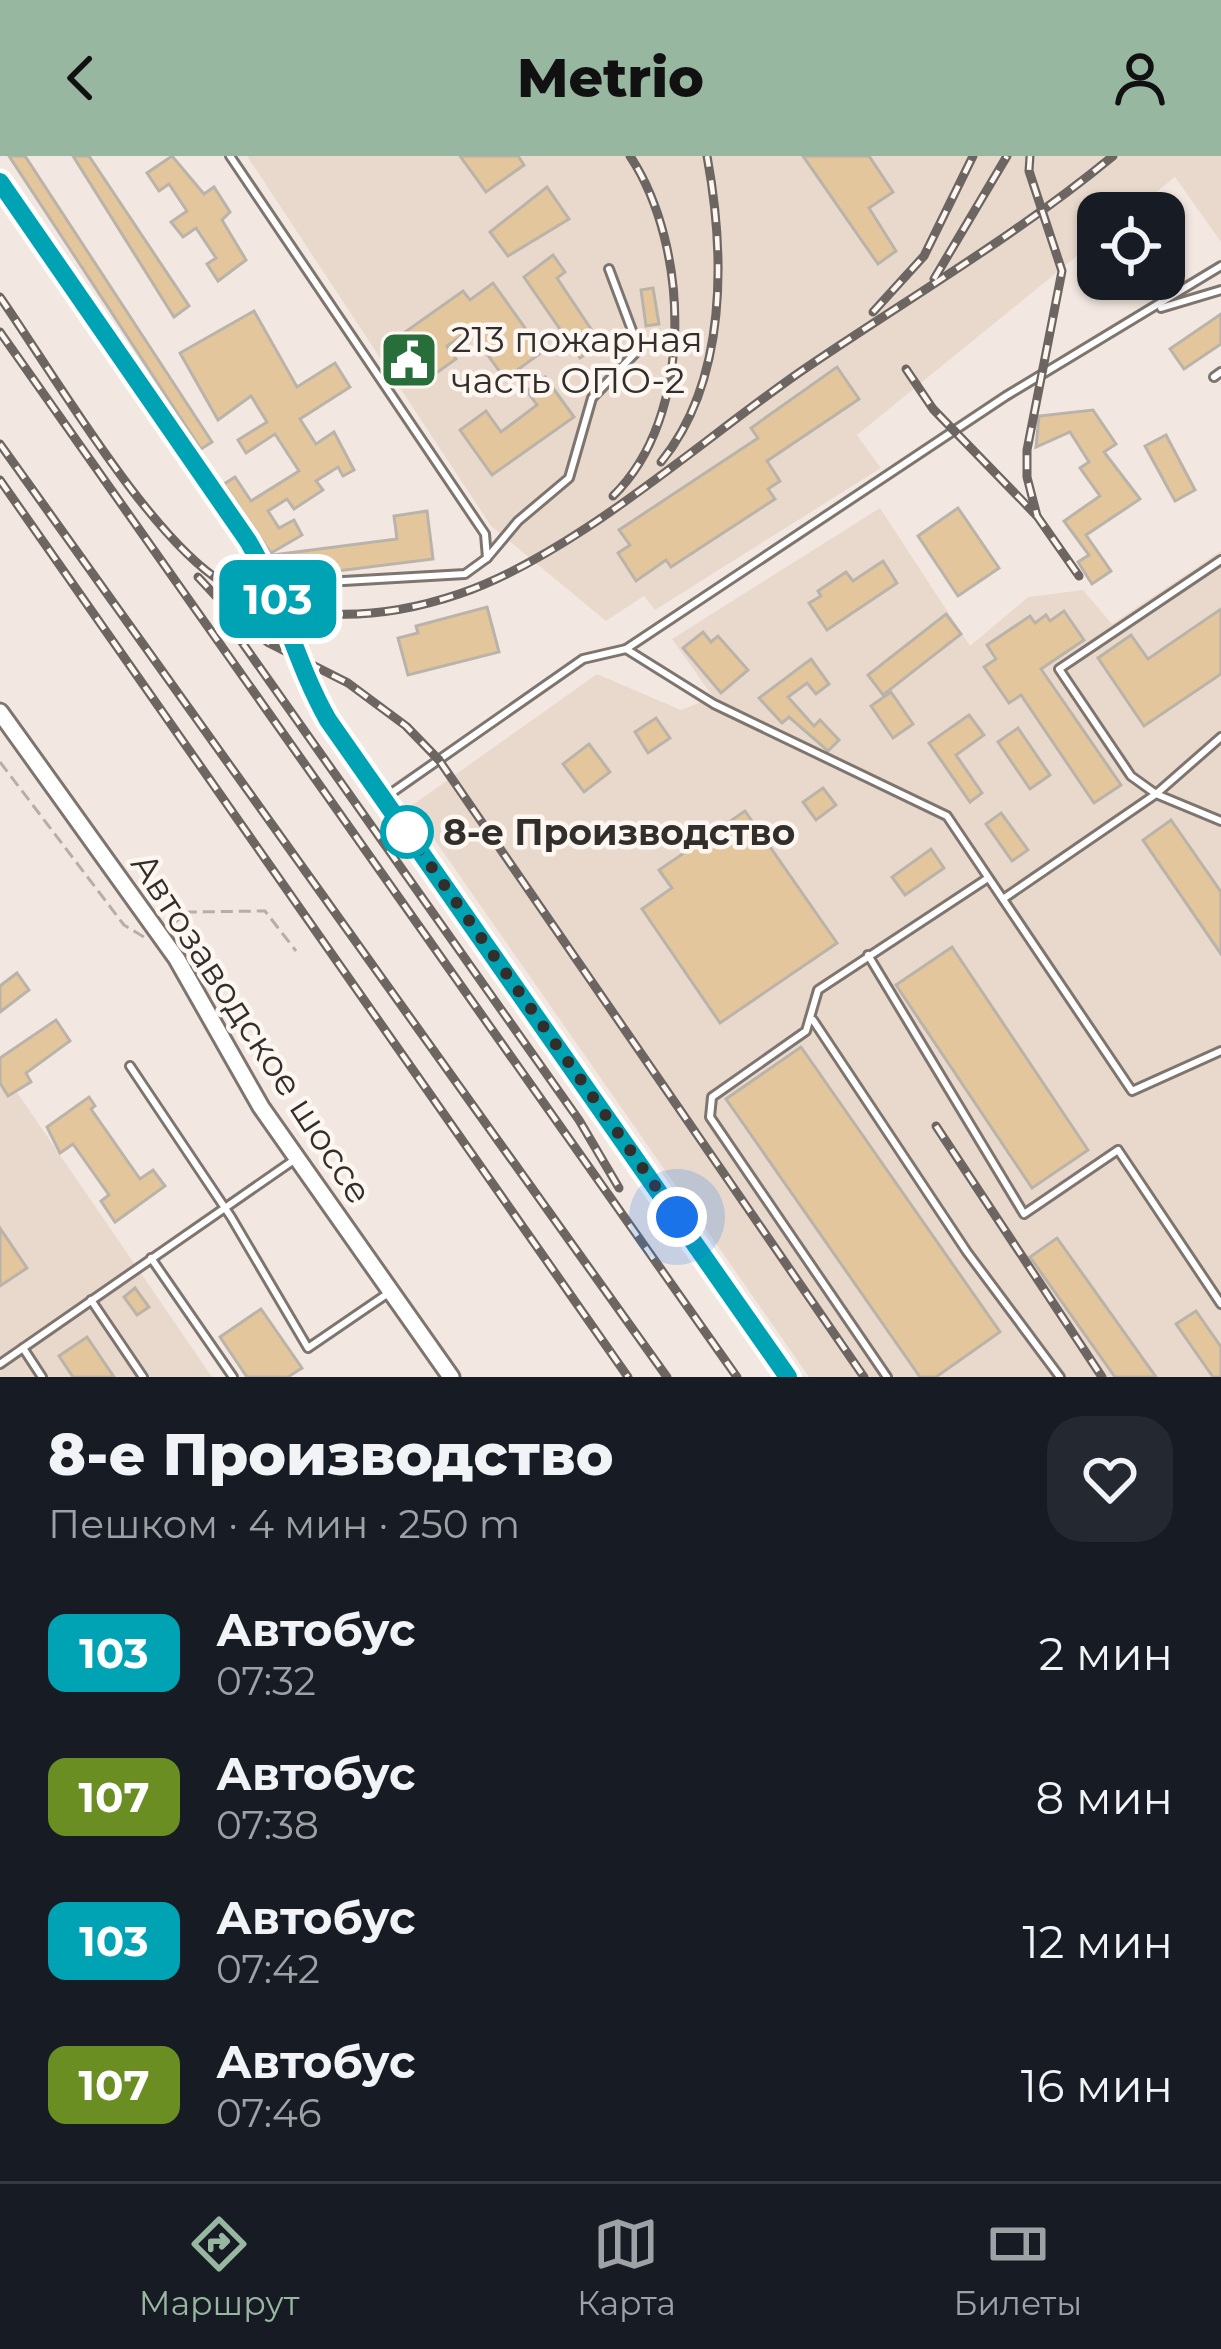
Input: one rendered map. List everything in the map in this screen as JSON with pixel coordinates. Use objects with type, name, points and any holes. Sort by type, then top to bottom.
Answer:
[{"type":"main road","name":"Автозаводское шоссе","points":[[0,712],[177,959],[261,1107],[451,1377]]},
{"type":"street","points":[[0,182],[274,585],[314,694],[788,1377]]},
{"type":"lane","points":[[230,156],[485,534],[487,558]]},
{"type":"lane","points":[[384,798],[584,659],[626,650],[1006,396],[1221,266]]},
{"type":"lane","points":[[274,585],[465,574],[487,558],[518,521],[569,478],[592,398],[639,349],[609,269]]},
{"type":"lane","points":[[1152,310],[1221,290]]},
{"type":"lane","points":[[1221,560],[1059,669],[1132,776],[1156,794],[1221,821]]},
{"type":"lane","points":[[626,650],[714,704],[947,817],[1132,1091],[1221,1052]]},
{"type":"lane","points":[[1002,899],[1156,794],[1221,737]]},
{"type":"lane","points":[[887,1377],[710,1117],[712,1097],[806,1030],[818,990],[988,878]]},
{"type":"lane","points":[[868,955],[1024,1214],[1118,1150],[1221,1304]]},
{"type":"lane","points":[[812,1019],[967,1252],[1060,1377]]},
{"type":"lane","points":[[130,1066],[225,1208],[308,1348],[391,1291]]},
{"type":"lane","points":[[0,1364],[297,1158]]},
{"type":"lane","points":[[151,1258],[233,1377]]},
{"type":"lane","points":[[91,1300],[143,1377]]},
{"type":"lane","points":[[23,1348],[42,1377]]},
{"type":"shaded area","points":[[247,156],[1221,156],[1221,242],[1175,177],[1156,192],[1077,192],[1077,256],[857,435],[881,468],[655,610],[644,596],[606,621],[491,526]]},
{"type":"shaded area","points":[[880,508],[970,646],[1028,597],[1083,590],[1112,624],[1221,551],[1221,1377],[809,1377],[411,806],[597,674],[681,710],[713,697],[672,639]]},
{"type":"shaded area","points":[[0,1068],[14,1088],[212,1377],[0,1377]]},
{"type":"building","points":[[9,156],[25,156],[212,442],[201,449]]},
{"type":"building","points":[[73,156],[89,156],[189,306],[174,317]]},
{"type":"building","points":[[172,156],[204,194],[214,187],[230,212],[222,220],[246,260],[218,281],[207,264],[216,258],[196,228],[183,237],[171,222],[187,211],[169,184],[159,191],[147,173]]},
{"type":"building","points":[[460,156],[518,156],[524,165],[486,192]]},
{"type":"building","points":[[803,156],[869,156],[893,192],[869,208],[896,251],[878,264]]},
{"type":"building","points":[[547,187],[569,219],[508,256],[490,232]]},
{"type":"building","points":[[553,255],[565,272],[557,278],[601,344],[580,358],[524,277]]},
{"type":"building","points":[[493,283],[542,352],[505,379],[474,336],[468,340],[464,334],[447,346],[456,359],[428,379],[398,337],[463,291],[470,300]]},
{"type":"building","points":[[653,288],[659,324],[646,326],[641,290]]},
{"type":"building","points":[[254,311],[297,387],[335,363],[350,387],[300,419],[316,444],[334,432],[354,470],[343,476],[338,467],[316,481],[323,490],[294,509],[287,499],[268,511],[279,528],[294,520],[302,535],[271,553],[224,484],[235,477],[251,501],[299,471],[275,434],[246,453],[238,440],[267,422],[251,396],[218,420],[180,353]]},
{"type":"building","points":[[1221,314],[1221,344],[1184,369],[1170,349]]},
{"type":"building","points":[[837,367],[859,399],[767,461],[780,481],[768,489],[775,499],[671,567],[666,560],[636,581],[618,553],[630,545],[619,530],[758,438],[751,428]]},
{"type":"building","points":[[545,377],[574,417],[492,475],[460,430],[486,411],[501,432],[537,405],[527,391]]},
{"type":"building","points":[[1093,410],[1116,444],[1104,452],[1140,499],[1086,535],[1111,571],[1092,584],[1078,562],[1089,555],[1064,521],[1100,496],[1080,468],[1089,462],[1070,432],[1036,447],[1039,416]]},
{"type":"building","points":[[1166,435],[1195,490],[1175,501],[1145,446]]},
{"type":"building","points":[[958,508],[999,568],[958,596],[918,536]]},
{"type":"building","points":[[427,511],[433,559],[290,577],[273,555],[397,539],[394,516]]},
{"type":"building","points":[[883,561],[897,583],[827,630],[809,603],[821,596],[818,591],[846,572],[853,581]]},
{"type":"building","points":[[487,607],[499,652],[408,675],[398,638],[418,633],[416,626]]},
{"type":"building","points":[[1221,609],[1221,674],[1144,726],[1098,658],[1131,635],[1148,659]]},
{"type":"building","points":[[1064,611],[1084,640],[1041,669],[1121,785],[1094,803],[1021,695],[1009,703],[984,667],[996,659],[987,645],[1030,616],[1035,623],[1046,615],[1050,621]]},
{"type":"building","points":[[946,614],[961,634],[883,695],[868,675]]},
{"type":"building","points":[[703,632],[711,642],[718,636],[748,670],[721,693],[683,648]]},
{"type":"building","points":[[811,659],[829,684],[816,694],[807,683],[788,697],[814,726],[820,720],[839,740],[828,751],[789,717],[782,723],[759,698]]},
{"type":"building","points":[[891,692],[913,724],[893,738],[871,706]]},
{"type":"building","points":[[969,715],[984,735],[956,755],[982,793],[970,802],[929,743]]},
{"type":"building","points":[[656,718],[670,738],[648,753],[635,732]]},
{"type":"building","points":[[1018,728],[1050,775],[1030,789],[998,742]]},
{"type":"building","points":[[589,744],[610,772],[584,792],[563,764]]},
{"type":"building","points":[[823,788],[836,805],[816,820],[803,802]]},
{"type":"building","points":[[745,811],[837,943],[720,1023],[642,909],[672,888],[659,870]]},
{"type":"building","points":[[1001,813],[1028,850],[1012,861],[986,824]]},
{"type":"building","points":[[1171,820],[1221,892],[1221,954],[1143,840]]},
{"type":"building","points":[[931,849],[944,868],[905,895],[892,877]]},
{"type":"building","points":[[952,947],[1088,1150],[1032,1188],[896,985]]},
{"type":"building","points":[[17,973],[29,990],[0,1012],[0,986]]},
{"type":"building","points":[[56,1020],[70,1041],[26,1073],[31,1082],[8,1096],[0,1083],[0,1058]]},
{"type":"building","points":[[801,1047],[1000,1332],[936,1377],[920,1377],[726,1099]]},
{"type":"building","points":[[89,1097],[95,1106],[91,1109],[140,1179],[153,1170],[165,1186],[115,1222],[101,1201],[109,1195],[73,1144],[60,1153],[47,1127]]},
{"type":"building","points":[[0,1228],[27,1268],[0,1286]]},
{"type":"building","points":[[1057,1238],[1156,1377],[1115,1377],[1030,1257]]},
{"type":"building","points":[[135,1288],[149,1307],[137,1315],[124,1297]]},
{"type":"building","points":[[261,1309],[302,1368],[288,1377],[247,1377],[220,1337]]},
{"type":"building","points":[[1196,1311],[1221,1347],[1221,1377],[1213,1377],[1176,1324]]},
{"type":"building","points":[[87,1337],[114,1377],[73,1377],[59,1356]]},
{"type":"railway","points":[[613,496],[640,462],[659,422],[675,330],[664,236],[650,193],[630,156]]},
{"type":"railway","points":[[661,462],[683,429],[710,355],[718,274],[707,156]]},
{"type":"railway","points":[[873,312],[924,256],[973,156]]},
{"type":"railway","points":[[934,279],[1007,156]]},
{"type":"railway","points":[[1030,156],[1029,171],[1062,271],[1027,450],[1027,477],[1037,516]]},
{"type":"railway","points":[[0,297],[133,492],[193,560],[222,582],[279,606],[308,612],[369,613],[459,594],[547,553],[635,495],[800,372],[1038,214],[1113,156]]},
{"type":"railway","points":[[0,332],[737,1377]]},
{"type":"railway","points":[[906,369],[933,409],[1037,516],[1079,576]]},
{"type":"railway","points":[[0,444],[667,1377]]},
{"type":"railway","points":[[0,480],[628,1377]]},
{"type":"railway","points":[[198,577],[239,621],[269,643],[348,683],[406,726],[439,760],[864,1377]]},
{"type":"railway","points":[[227,621],[579,1120],[619,1188]]},
{"type":"railway","points":[[936,1126],[1102,1377]]},
{"type":"bus line","name":"103","points":[[0,182],[248,541],[274,585],[296,658],[328,720],[788,1377]]},
{"type":"place","name":"213 пожарная часть ОПО-2","points":[[409,360]]},
{"type":"place","name":"8-е Производство","points":[[407,832]]},
{"type":"route","points":[[407,832],[677,1217]]}]
